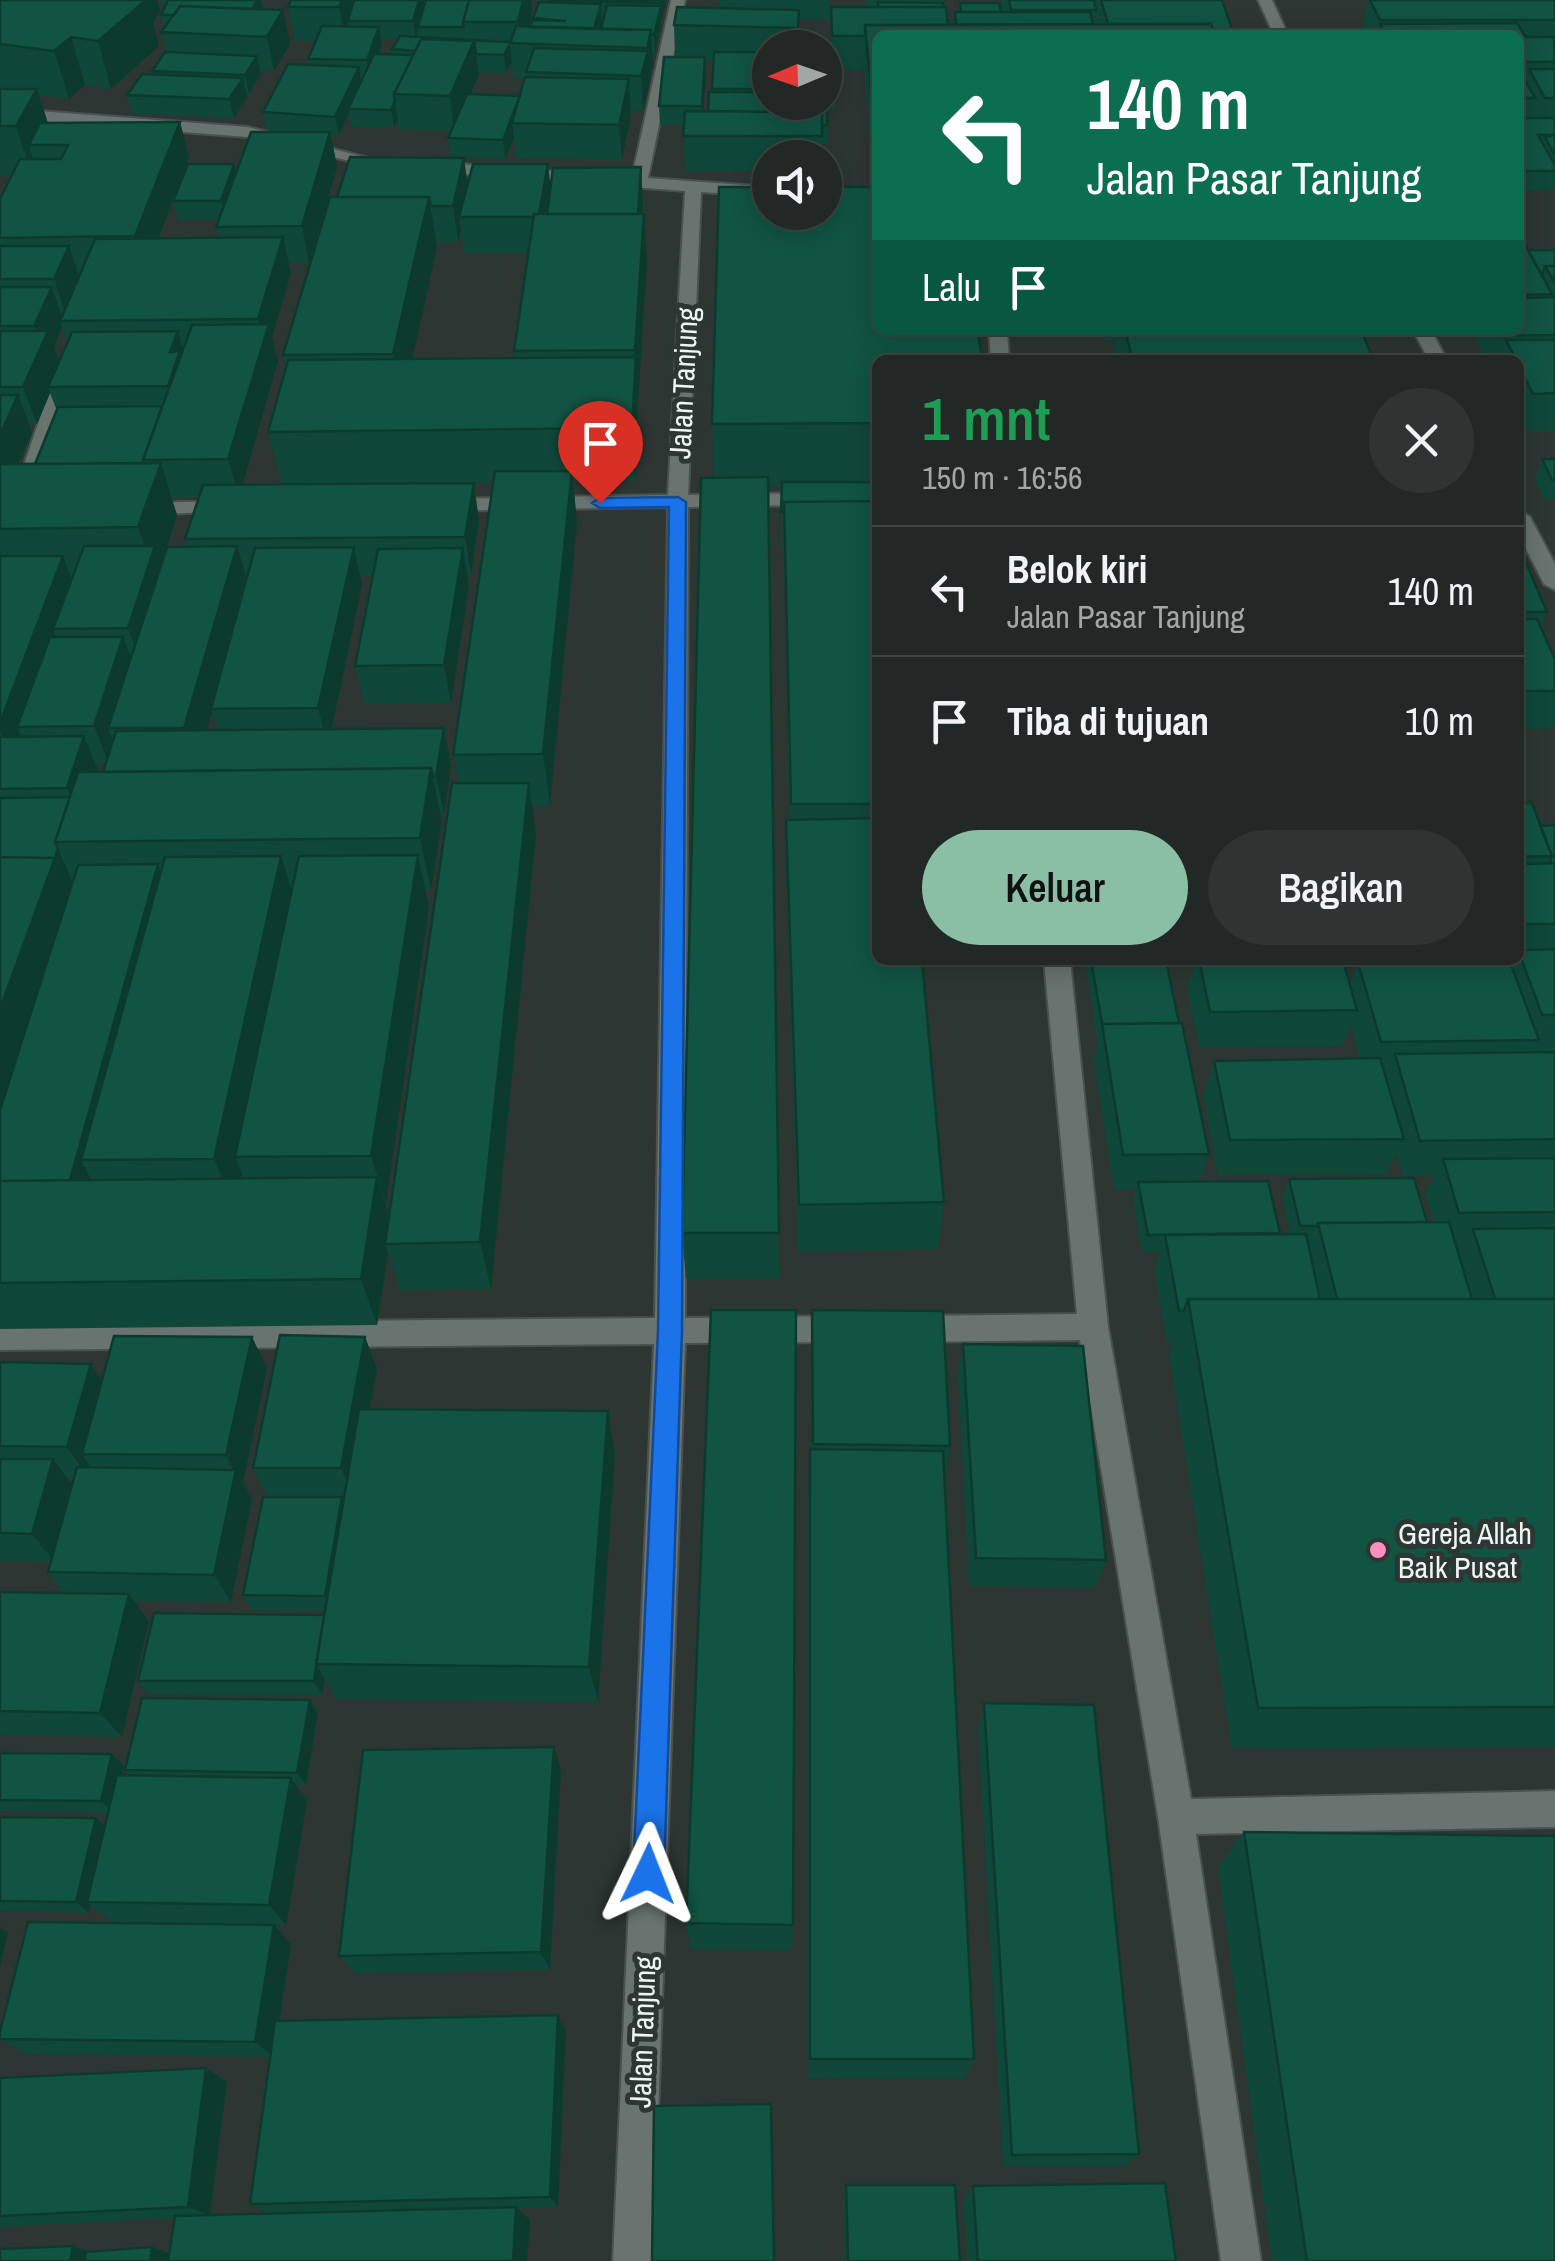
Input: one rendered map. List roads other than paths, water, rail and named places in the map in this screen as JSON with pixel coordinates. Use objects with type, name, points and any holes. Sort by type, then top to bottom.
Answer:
[{"type":"street","points":[[638,183],[678,0]]},
{"type":"street","points":[[1265,0],[1279,30]]},
{"type":"street","points":[[0,113],[248,132],[360,160],[400,165]]},
{"type":"street","points":[[420,166],[752,190]]},
{"type":"street","name":"Jalan Tanjung","points":[[633,2261],[670,1331],[678,502],[693,184]]},
{"type":"street","points":[[19,512],[68,360]]},
{"type":"street","points":[[426,505],[872,498]]},
{"type":"street","points":[[116,510],[251,507]]},
{"type":"street","points":[[1524,525],[1555,584]]},
{"type":"street","points":[[1058,965],[1093,1327],[1176,1816],[1241,2261]]},
{"type":"street","points":[[0,1337],[1093,1327]]},
{"type":"street","points":[[1176,1816],[1555,1809]]},
{"type":"place","name":"Gereja Allah Baik Pusat","points":[[1378,1550]]}]
